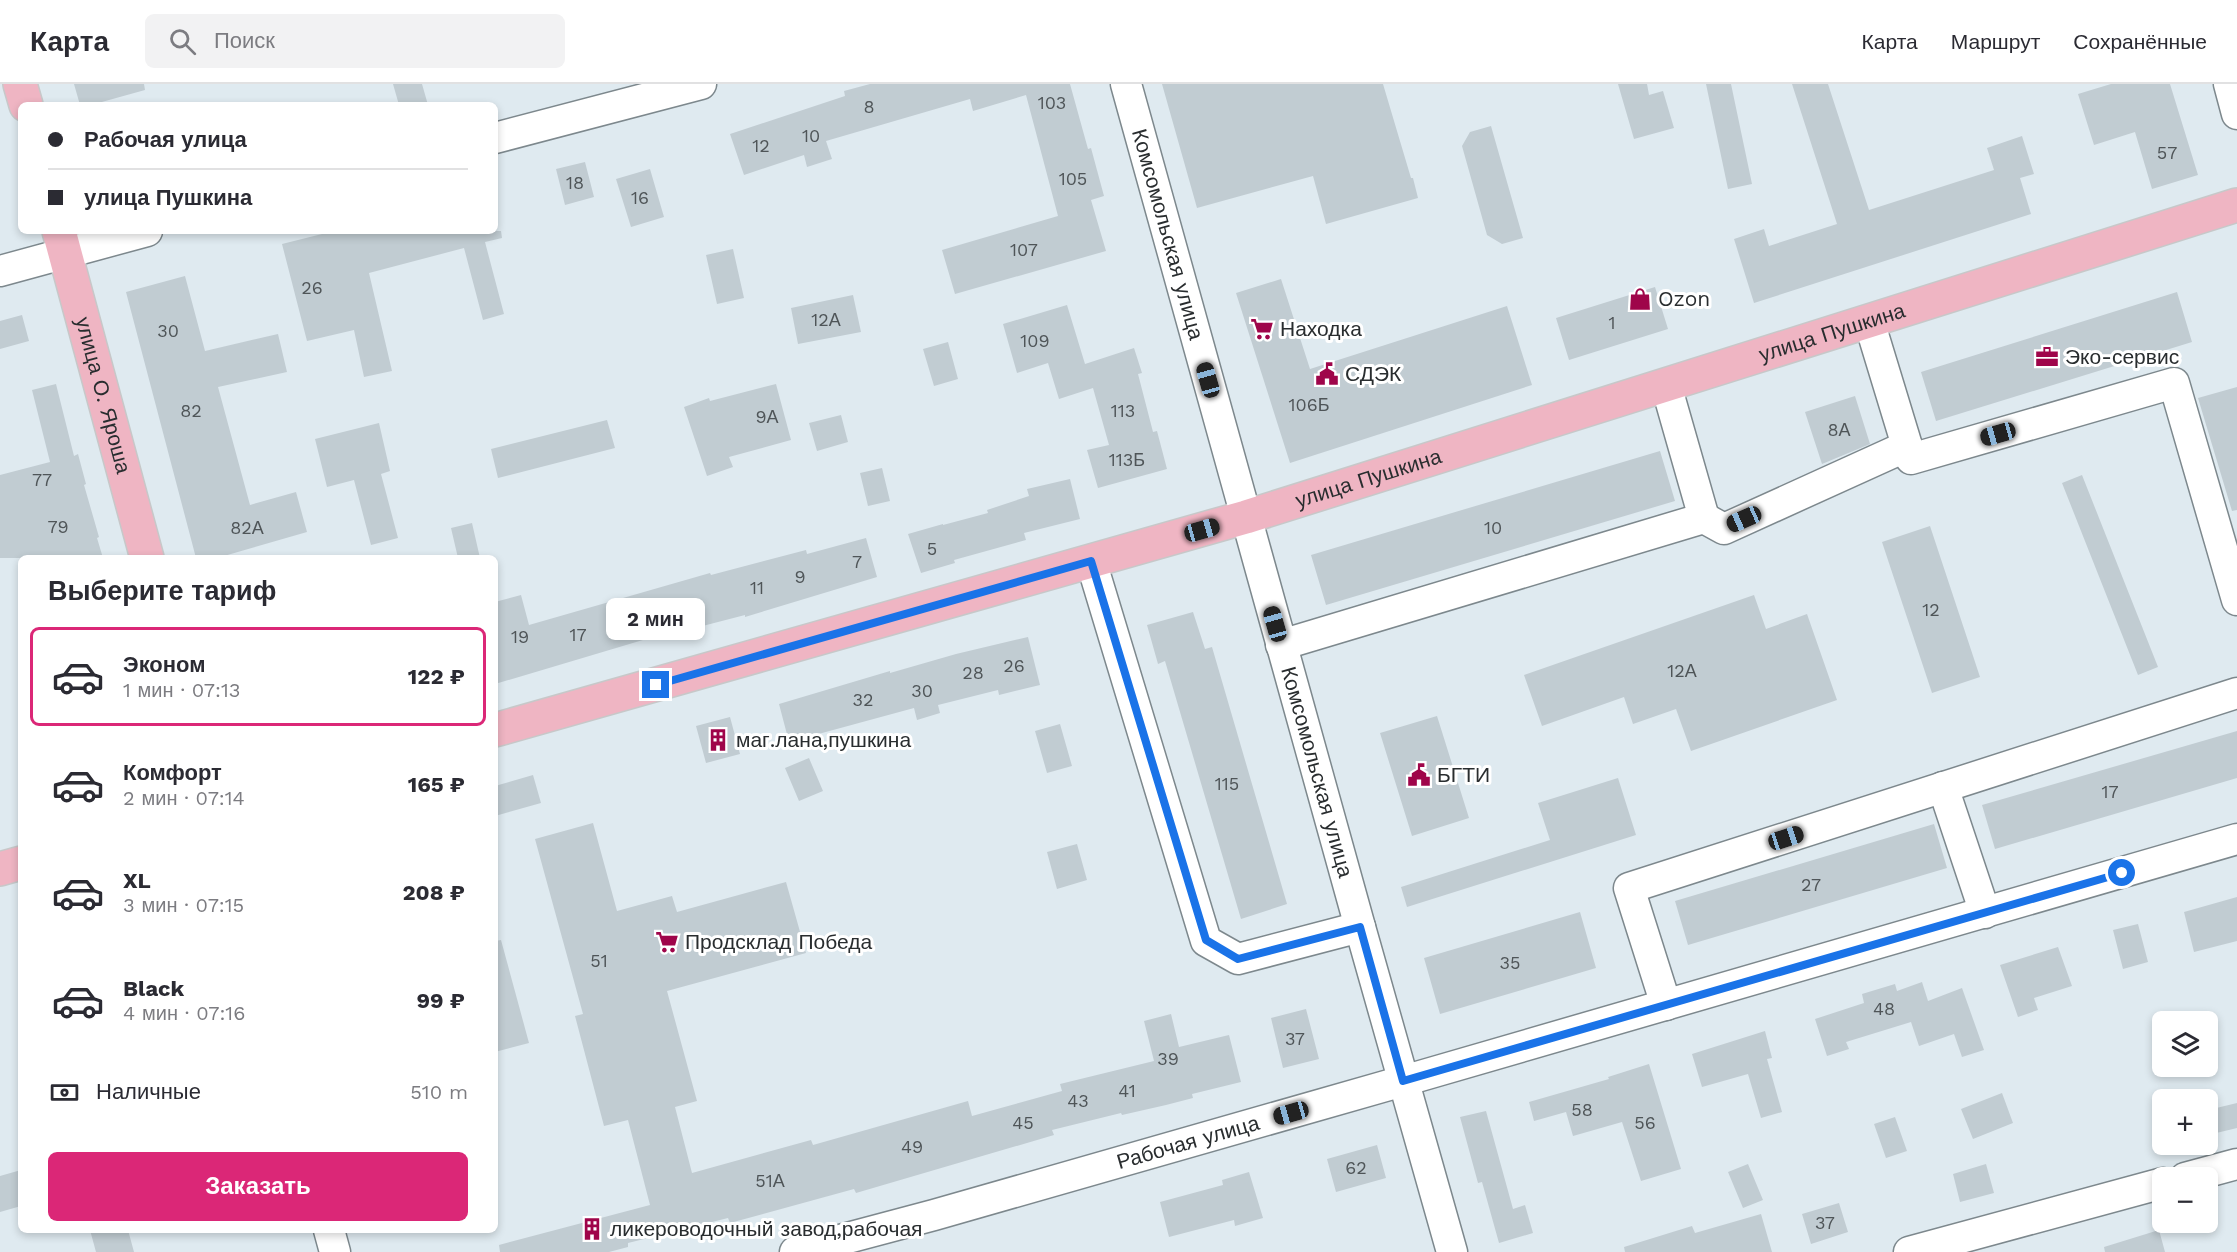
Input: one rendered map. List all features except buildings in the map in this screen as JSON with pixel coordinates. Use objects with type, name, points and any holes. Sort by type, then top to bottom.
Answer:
[{"type":"main road","points":[[20,84],[25,102]]},
{"type":"main road","name":"улица Пушкина","points":[[498,729],[1246,517],[2237,205]]},
{"type":"main road","name":"улица О. Яроша","points":[[62,242],[146,555]]},
{"type":"main road","points":[[0,869],[18,864]]},
{"type":"street","points":[[498,137],[701,84]]},
{"type":"street","name":"Комсомольская улица","points":[[1126,84],[1452,1252]]},
{"type":"street","points":[[2229,84],[2237,114]]},
{"type":"street","points":[[0,271],[62,242],[124,234]]},
{"type":"street","points":[[1869,321],[1911,459],[2174,383],[2237,600]]},
{"type":"street","points":[[1666,385],[1704,518],[1724,529],[1907,446]]},
{"type":"street","points":[[1281,645],[1704,518]]},
{"type":"street","points":[[1091,561],[1206,940],[1238,959],[1360,927]]},
{"type":"street","points":[[1666,1005],[1629,888],[2237,693]]},
{"type":"street","points":[[1943,787],[1985,913]]},
{"type":"street","name":"Рабочая улица","points":[[795,1252],[934,1215],[1403,1081],[2237,839]]},
{"type":"street","points":[[2218,1169],[2237,1164]]},
{"type":"street","points":[[1909,1252],[2152,1187]]},
{"type":"street","points":[[330,1233],[335,1252]]},
{"type":"place","name":"Ozon","points":[[1640,299]]},
{"type":"place","name":"Находка","points":[[1262,329]]},
{"type":"place","name":"Эко-сервис","points":[[2047,357]]},
{"type":"place","name":"СДЭК","points":[[1327,374]]},
{"type":"place","name":"маг.лана,пушкина","points":[[718,740]]},
{"type":"place","name":"БГТИ","points":[[1419,775]]},
{"type":"place","name":"Продсклад Победа","points":[[667,942]]},
{"type":"place","name":"ликероводочный завод,рабочая","points":[[592,1229]]},
{"type":"route","points":[[656,685],[1091,561],[1206,940],[1238,959],[1360,927],[1403,1081],[2122,873]]}]
